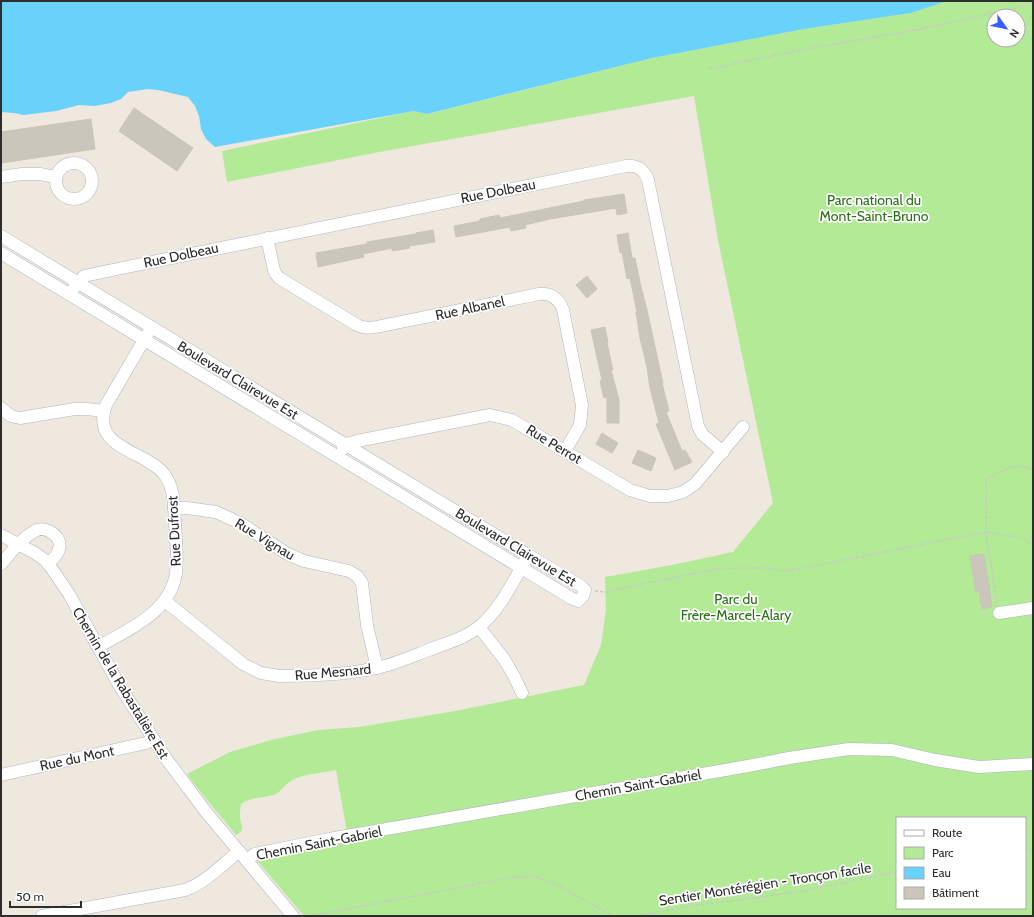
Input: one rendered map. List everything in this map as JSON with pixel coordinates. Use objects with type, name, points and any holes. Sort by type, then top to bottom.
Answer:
[{"type":"street","name":"Rue Dolbeau","points":[[78,282],[84,276],[626,166],[633,166],[639,168],[646,174],[649,184],[698,426],[702,434],[723,452]]},
{"type":"street","points":[[1,177],[22,174],[40,174],[56,177]]},
{"type":"street","name":"Boulevard Clairevue Est","points":[[1,236],[581,586],[585,590],[584,596],[578,601],[574,600],[1,253]]},
{"type":"street","name":"Rue Albanel","points":[[268,238],[274,270],[279,278],[357,325],[364,327],[371,328],[539,294],[546,294],[554,297],[561,304],[563,310],[582,405],[580,425],[565,451]]},
{"type":"street","points":[[70,294],[78,282]]},
{"type":"street","points":[[1,408],[11,416],[20,418],[75,409],[104,411],[108,401],[151,327]]},
{"type":"street","name":"Rue Dufrost","points":[[98,647],[145,619],[165,601],[172,589],[176,572],[177,556],[171,487],[165,474],[146,460],[125,450],[111,439],[104,425],[104,411]]},
{"type":"street","name":"Rue Perrot","points":[[345,444],[490,414],[512,420],[630,490],[650,496],[668,496],[683,492],[695,484],[743,427]]},
{"type":"street","points":[[338,457],[345,444]]},
{"type":"street","name":"Rue Vignau","points":[[174,508],[216,512],[240,523],[286,553],[304,561],[349,571],[357,576],[362,586],[367,625],[377,668]]},
{"type":"street","points":[[1,564],[28,535],[40,529],[47,530],[54,534],[58,539],[60,546],[57,554],[48,564]]},
{"type":"street","name":"Chemin de la Rabastalière Est","points":[[1,535],[35,553],[48,564],[66,589],[126,697],[153,740],[178,775],[242,856],[293,916]]},
{"type":"street","name":"Rue Mesnard","points":[[165,601],[243,664],[261,673],[273,676],[286,676],[357,672],[377,668],[459,639],[479,627],[495,610],[504,597],[528,555]]},
{"type":"street","points":[[999,613],[1033,608]]},
{"type":"street","points":[[479,627],[504,659],[522,693]]},
{"type":"street","name":"Rue du Mont","points":[[1,775],[146,743],[153,740]]},
{"type":"street","name":"Chemin Saint-Gabriel","points":[[42,916],[185,890],[195,886],[242,856],[328,839],[789,758],[849,749],[892,750],[935,760],[979,767],[1033,764]]},
{"type":"path","points":[[709,69],[801,50],[920,29],[1033,4]]},
{"type":"path","points":[[999,613],[986,532],[986,479],[1010,467],[1021,466],[1033,470]]},
{"type":"path","points":[[585,590],[607,592],[718,569],[798,569],[986,532],[1022,538],[1033,545]]},
{"type":"path","name":"Sentier Montérégien - Tronçon facile","points":[[637,916],[697,905],[802,891],[896,872]]},
{"type":"path","points":[[310,916],[509,878],[532,876],[553,883],[613,916]]},
{"type":"green space","name":"Parc national du Mont-Saint-Bruno","points":[[947,1],[1033,1],[1033,916],[304,916],[249,851],[347,832],[336,770],[295,779],[274,795],[252,799],[241,804],[240,818],[242,830],[236,835],[187,774],[230,752],[275,739],[319,730],[359,727],[455,711],[584,685],[601,645],[606,610],[605,577],[733,552],[773,503],[718,240],[694,96],[379,152],[227,182],[222,151],[414,111],[428,114],[652,58],[804,29],[911,13]]},
{"type":"water","points":[[1,1],[947,1],[911,13],[804,29],[652,58],[427,114],[414,111],[215,147],[206,139],[201,129],[199,116],[195,106],[188,97],[158,90],[148,89],[128,92],[121,99],[111,103],[94,106],[79,105],[56,111],[24,115],[1,112]]},
{"type":"building","points":[[134,108],[193,148],[177,171],[119,131]]},
{"type":"building","points":[[91,119],[95,149],[1,163],[1,132]]},
{"type":"building","points":[[624,194],[627,213],[617,215],[616,208],[550,219],[525,225],[526,228],[511,231],[510,227],[456,237],[454,226],[480,221],[480,219],[499,215],[500,218],[584,200]]},
{"type":"building","points":[[433,230],[435,242],[409,246],[410,248],[392,251],[392,248],[363,254],[364,257],[318,267],[316,253]]},
{"type":"building","points":[[628,233],[632,258],[635,258],[669,411],[666,412],[682,451],[685,450],[692,462],[675,470],[656,424],[659,423],[640,338],[637,312],[630,278],[627,279],[622,252],[620,253],[617,235]]},
{"type":"building","points":[[587,276],[597,289],[587,298],[576,285]]},
{"type":"building","points":[[605,327],[613,370],[611,370],[619,400],[619,423],[607,423],[607,397],[604,398],[600,381],[602,380],[591,330]]},
{"type":"building","points":[[602,433],[618,443],[612,453],[596,444]]},
{"type":"building","points":[[638,450],[656,458],[651,471],[632,463]]},
{"type":"building","points":[[984,554],[992,607],[982,609],[979,591],[976,592],[970,556]]},
{"type":"park label","name":"Parc du Frère-Marcel-Alary","points":[[736,608]]}]
